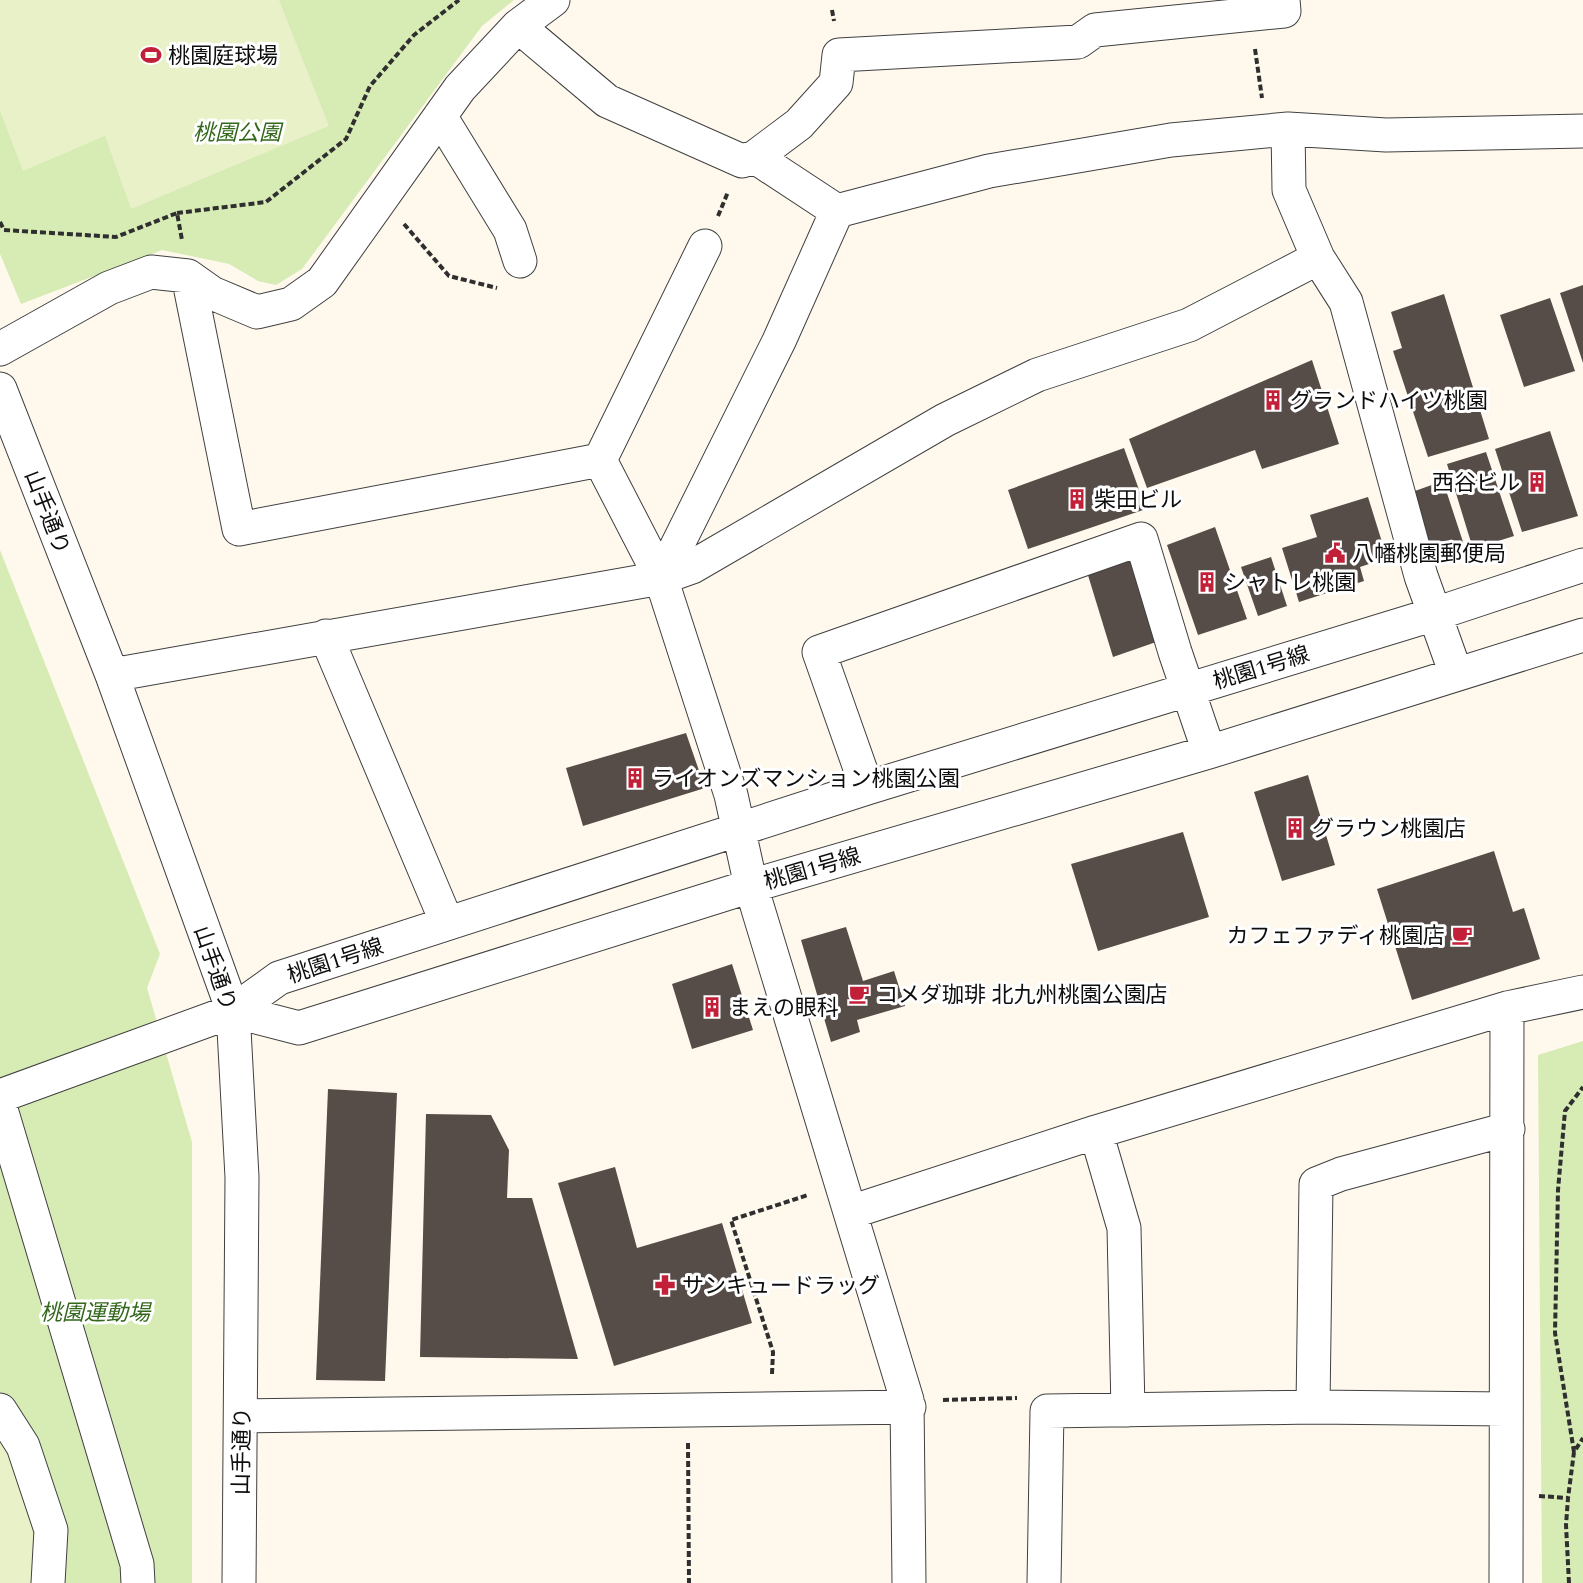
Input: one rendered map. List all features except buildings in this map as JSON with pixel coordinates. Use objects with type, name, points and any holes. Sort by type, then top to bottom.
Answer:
[{"type":"street","points":[[0,349],[110,288],[151,272],[188,276],[212,293],[257,312],[291,304],[321,282],[460,88],[518,26],[554,0]]},
{"type":"street","points":[[748,159],[799,124],[836,83],[838,55],[1078,42],[1095,30],[1284,11],[1283,0]]},
{"type":"street","points":[[518,26],[607,101],[748,159],[837,211],[989,171],[1171,140],[1278,130],[1386,135],[1583,131]]},
{"type":"street","points":[[440,116],[510,230],[520,261]]},
{"type":"street","points":[[1278,130],[1289,190],[1318,258],[1346,302],[1421,576],[1456,674]]},
{"type":"street","points":[[661,578],[779,341],[837,211]]},
{"type":"street","points":[[600,460],[705,246]]},
{"type":"street","points":[[112,675],[661,578],[692,567],[945,420],[1037,375],[1189,325],[1318,258]]},
{"type":"street","points":[[188,276],[239,529],[600,460]]},
{"type":"street","name":"山手通り","points":[[0,389],[112,675],[233,1011],[242,1177],[239,1583]]},
{"type":"street","points":[[600,460],[661,578],[730,795],[751,886],[908,1404],[909,1583]]},
{"type":"street","points":[[867,788],[819,652],[1141,539],[1209,752]]},
{"type":"street","name":"桃園1号線","points":[[233,1011],[279,978],[867,788],[1435,614],[1583,565]]},
{"type":"street","name":"桃園1号線","points":[[233,1011],[299,1028],[751,886],[1209,752],[1583,635]]},
{"type":"street","points":[[326,636],[447,923]]},
{"type":"street","points":[[847,1198],[1096,1132],[1507,1008],[1583,992]]},
{"type":"street","points":[[1506,1583],[1507,1008]]},
{"type":"street","points":[[0,1096],[233,1011]]},
{"type":"street","points":[[0,1106],[137,1564],[138,1583]]},
{"type":"street","points":[[1313,1407],[1316,1184],[1341,1174],[1508,1129]]},
{"type":"street","points":[[1096,1132],[1124,1228],[1128,1410]]},
{"type":"street","points":[[242,1416],[687,1410],[908,1404]]},
{"type":"street","points":[[1044,1583],[1047,1411],[1313,1407],[1506,1409]]},
{"type":"street","points":[[0,1410],[23,1446],[51,1530],[48,1583]]},
{"type":"path","points":[[0,222],[4,230],[116,237],[177,213],[266,202],[346,139],[370,86],[414,35],[459,0]]},
{"type":"path","points":[[1250,14],[1278,130]]},
{"type":"path","points":[[705,246],[748,159]]},
{"type":"path","points":[[381,198],[449,276],[502,289]]},
{"type":"path","points":[[177,213],[188,276]]},
{"type":"path","points":[[1569,1583],[1566,1525],[1574,1452],[1555,1333],[1557,1202],[1565,1112],[1583,1087]]},
{"type":"path","points":[[771,1408],[773,1352],[731,1220],[847,1198]]},
{"type":"path","points":[[908,1404],[1026,1398],[1047,1411]]},
{"type":"path","points":[[687,1410],[689,1583]]},
{"type":"path","points":[[1574,1452],[1583,1438]]},
{"type":"green space","name":"桃園公園","points":[[0,0],[514,0],[482,26],[302,269],[276,285],[258,281],[229,264],[162,250],[21,304],[0,254]]},
{"type":"green space","name":"桃園庭球場","points":[[0,0],[279,0],[329,126],[131,209],[105,136],[23,171],[0,111]]},
{"type":"green space","name":"桃園運動場","points":[[0,550],[160,954],[147,988],[192,1142],[192,1583],[0,1583]]},
{"type":"green space","points":[[1583,1041],[1583,1583],[1542,1583],[1538,1055]]},
{"type":"green space","points":[[0,1441],[17,1473],[28,1509],[34,1546],[34,1583],[0,1583]]},
{"type":"place","name":"桃園庭球場","points":[[151,55]]},
{"type":"place","name":"グランドハイツ桃園","points":[[1273,400]]},
{"type":"place","name":"西谷ビル","points":[[1537,482]]},
{"type":"place","name":"柴田ビル","points":[[1077,499]]},
{"type":"place","name":"八幡桃園郵便局","points":[[1335,553]]},
{"type":"place","name":"シャトレ桃園","points":[[1207,582]]},
{"type":"place","name":"ライオンズマンション桃園公園","points":[[635,778]]},
{"type":"place","name":"グラウン桃園店","points":[[1295,828]]},
{"type":"place","name":"カフェファディ桃園店","points":[[1462,935]]},
{"type":"place","name":"コメダ珈琲 北九州桃園公園店","points":[[859,994]]},
{"type":"place","name":"まえの眼科","points":[[712,1007]]},
{"type":"place","name":"サンキュードラッグ","points":[[665,1285]]}]
